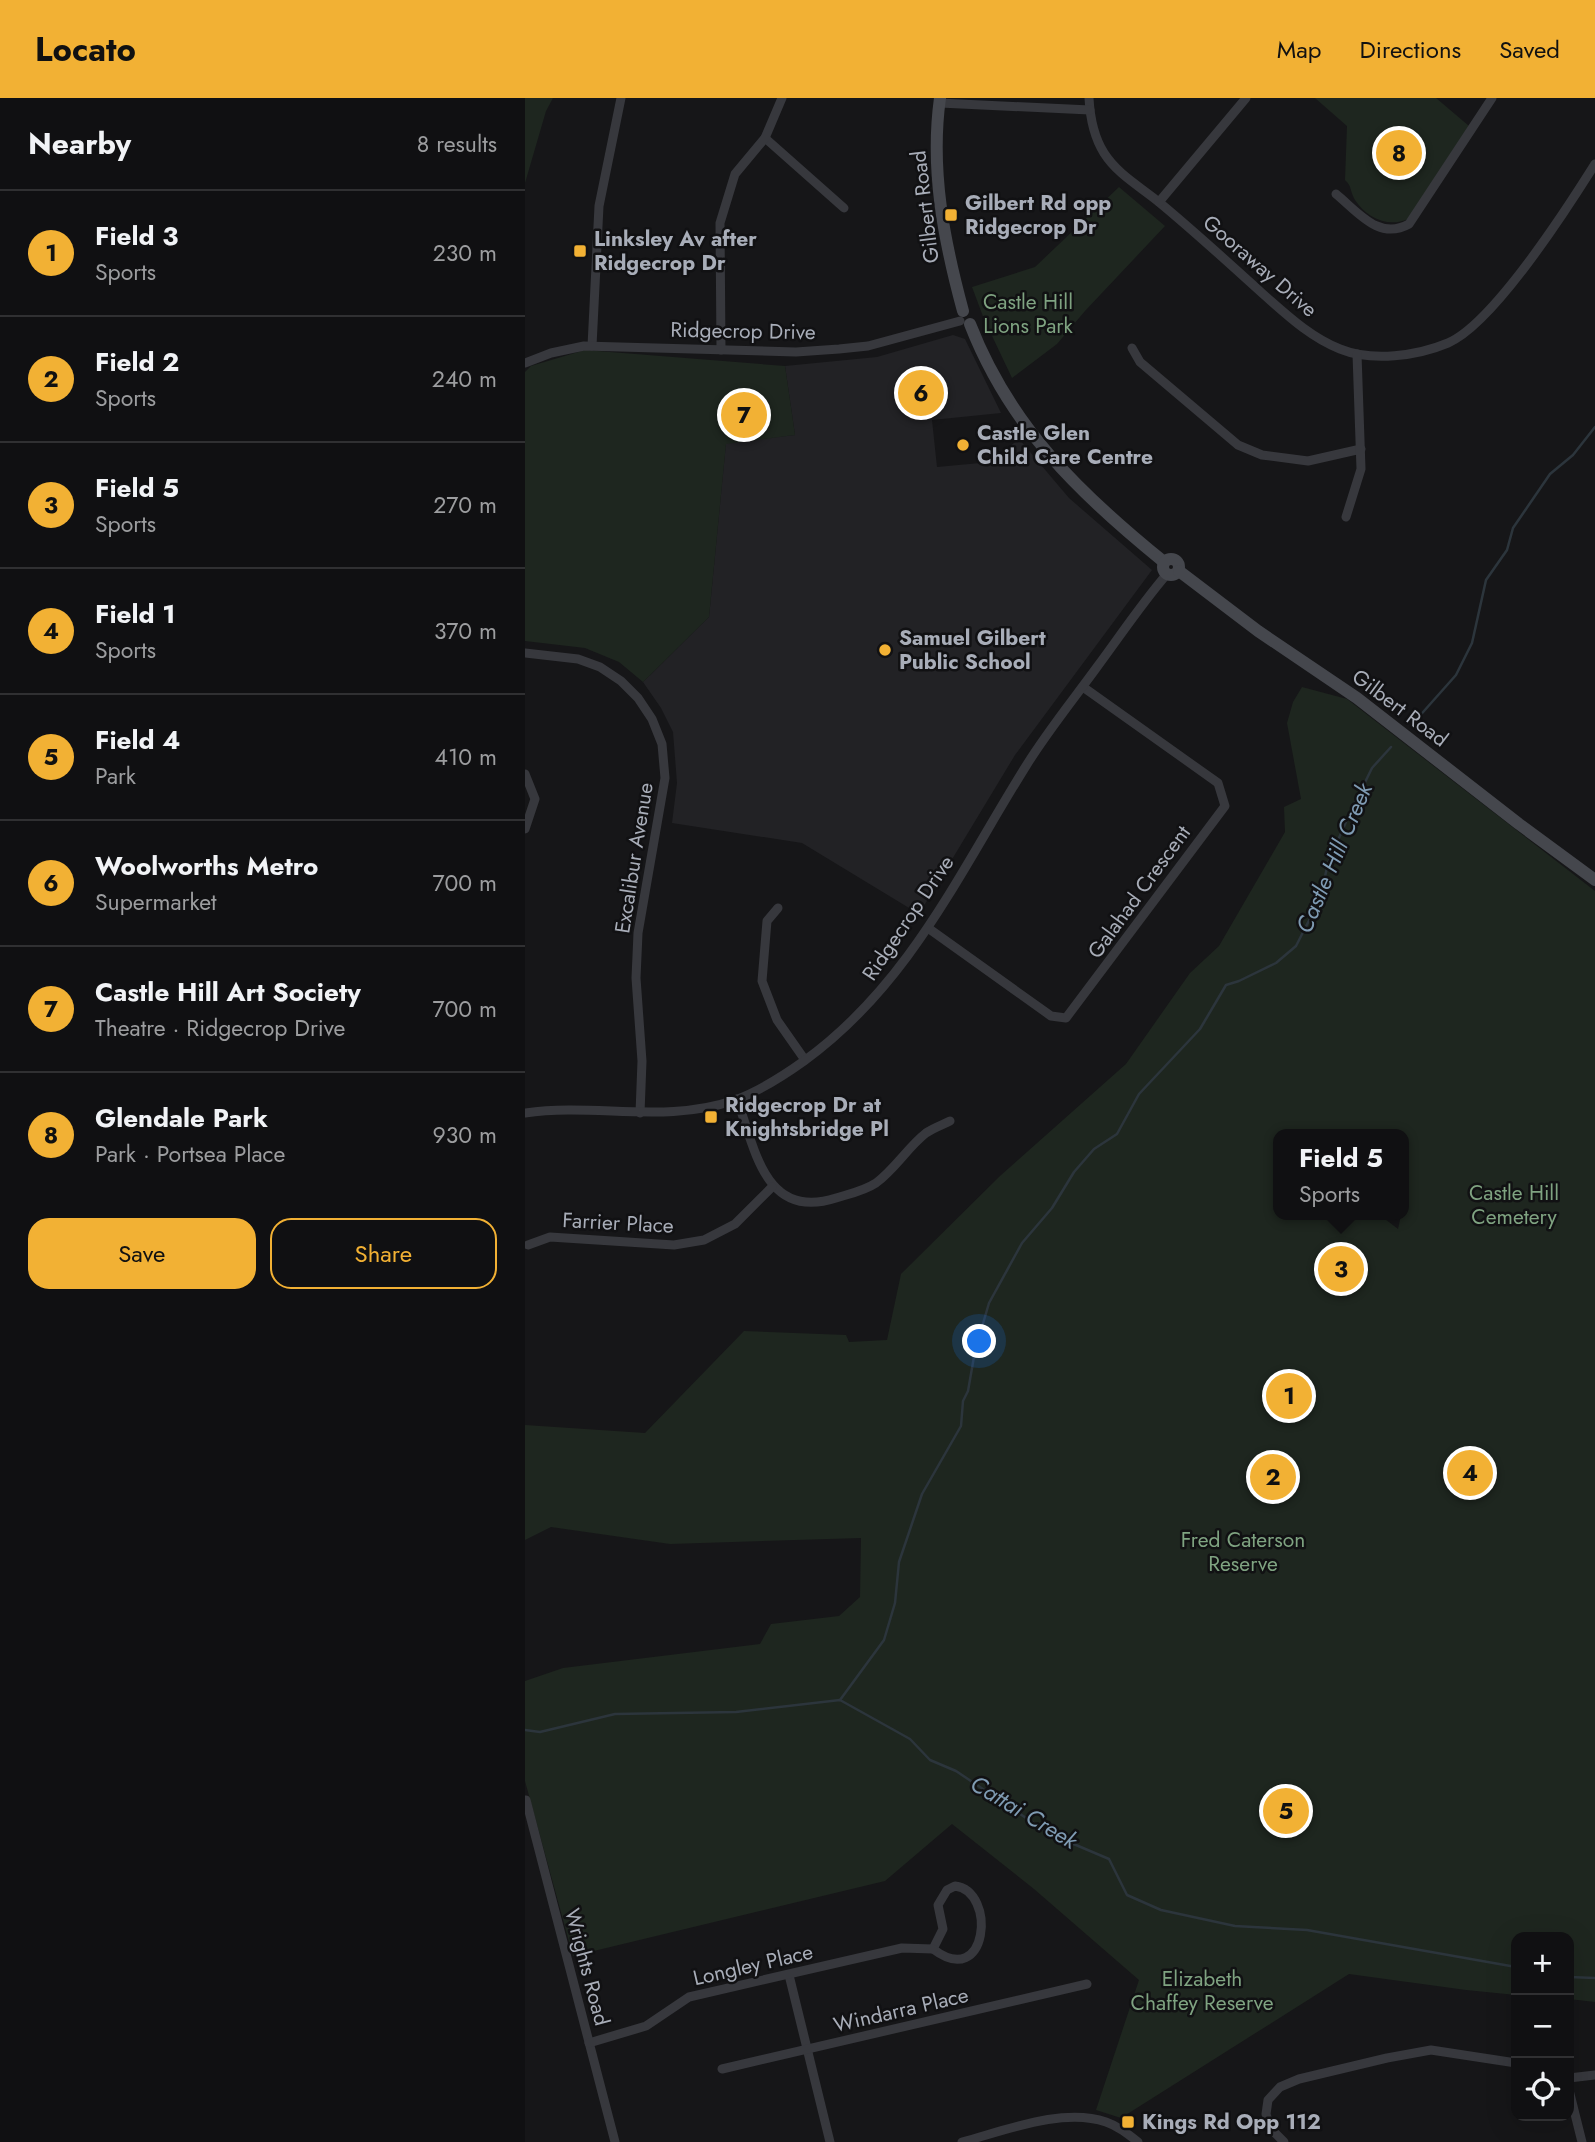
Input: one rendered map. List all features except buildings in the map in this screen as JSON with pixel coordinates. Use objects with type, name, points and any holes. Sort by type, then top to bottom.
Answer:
[{"type":"main road","name":"Gilbert Road","points":[[940,101],[937,138],[939,197],[946,244],[964,318],[1009,401],[1045,453],[1097,505],[1170,569],[1357,698],[1595,880]]},
{"type":"street","points":[[592,346],[599,206],[621,98]]},
{"type":"street","points":[[721,350],[720,223],[735,174],[765,138],[782,98]]},
{"type":"street","name":"Gooraway Drive","points":[[1089,98],[1092,126],[1104,153],[1124,176],[1159,202],[1300,326],[1341,350],[1357,354],[1388,357],[1451,342],[1486,315],[1521,271],[1595,164]]},
{"type":"street","points":[[1159,202],[1246,98]]},
{"type":"street","points":[[1336,194],[1373,225],[1386,230],[1398,230],[1409,224],[1492,98]]},
{"type":"street","points":[[940,101],[1090,110]]},
{"type":"street","points":[[765,138],[843,208]]},
{"type":"street","name":"Ridgecrop Drive","points":[[525,363],[572,348],[592,346],[796,352],[839,349],[869,345],[964,318]]},
{"type":"street","points":[[1132,348],[1140,362],[1238,445],[1262,454],[1308,461],[1361,449]]},
{"type":"street","points":[[1346,517],[1361,469],[1357,354]]},
{"type":"street","name":"Ridgecrop Drive","points":[[525,1113],[569,1109],[641,1113],[686,1112],[737,1099],[772,1082],[838,1034],[871,1002],[908,957],[1026,765],[1170,569]]},
{"type":"street","name":"Excalibur Avenue","points":[[525,653],[578,659],[600,667],[621,681],[638,698],[652,719],[662,744],[664,778],[638,933],[636,978],[642,1060],[641,1113]]},
{"type":"street","name":"Galahad Crescent","points":[[928,928],[1051,1016],[1066,1018],[1224,806],[1218,783],[1083,687]]},
{"type":"street","points":[[525,774],[535,799],[525,829]]},
{"type":"street","points":[[778,908],[767,921],[762,981],[777,1020],[805,1060]]},
{"type":"street","points":[[737,1099],[764,1173],[772,1187],[792,1199],[808,1203],[829,1200],[868,1188],[890,1171],[927,1133],[950,1121]]},
{"type":"street","name":"Farrier Place","points":[[528,1245],[550,1237],[674,1245],[704,1240],[735,1224],[772,1187]]},
{"type":"street","name":"Wrights Road","points":[[526,1800],[615,2142]]},
{"type":"street","name":"Longley Place","points":[[589,2043],[646,2026],[689,1997],[902,1948],[933,1948],[949,1958],[967,1956],[979,1945],[983,1933],[981,1918],[969,1892],[962,1886],[947,1890],[938,1905],[943,1929],[933,1948]]},
{"type":"street","points":[[789,1975],[830,2142]]},
{"type":"street","name":"Windarra Place","points":[[722,2069],[1087,1984]]},
{"type":"street","points":[[1284,2142],[1270,2128],[1266,2114],[1268,2100],[1280,2087],[1299,2079],[1431,2050],[1511,2062]]},
{"type":"street","points":[[1574,2077],[1595,2075]]},
{"type":"street","points":[[1574,2110],[1582,2142]]},
{"type":"street","points":[[962,2142],[1072,2116],[1116,2126],[1138,2142]]},
{"type":"shaded area","name":"Samuel Gilbert Public School","points":[[953,335],[965,339],[1001,413],[932,420],[937,467],[991,462],[1019,439],[1069,498],[1152,570],[1015,755],[919,914],[802,843],[672,823],[677,783],[673,732],[643,682],[709,617],[726,443],[795,435],[785,366],[877,357]]},
{"type":"green space","points":[[525,98],[553,98],[546,111],[525,183]]},
{"type":"green space","points":[[1315,98],[1436,98],[1469,126],[1408,219],[1386,222],[1366,212],[1355,200],[1345,180],[1347,126]]},
{"type":"green space","name":"Castle Hill Lions Park","points":[[1119,187],[1165,226],[1057,344],[1012,378],[972,287],[1035,267]]},
{"type":"green space","points":[[585,350],[785,366],[795,435],[726,444],[709,617],[643,682],[619,662],[585,648],[525,641],[525,372],[531,366]]},
{"type":"green space","name":"Fred Caterson Reserve","points":[[1302,687],[1347,699],[1595,891],[1595,2002],[1574,2000],[1574,1932],[1511,1932],[1511,1994],[1349,1974],[1121,2118],[1096,2110],[1139,1980],[1034,1889],[952,1824],[885,1881],[573,1956],[525,1781],[525,1681],[563,1668],[760,1644],[771,1624],[839,1616],[860,1597],[861,1538],[670,1544],[551,1527],[525,1540],[525,1425],[645,1433],[744,1331],[846,1335],[849,1342],[887,1340],[901,1274],[1000,1176],[1126,1064],[1190,973],[1219,946],[1285,832],[1284,807],[1301,799],[1287,723],[1293,702]]},
{"type":"waterway","name":"Castle Hill Creek","points":[[1416,720],[1456,675],[1472,643],[1486,580],[1507,550],[1513,528],[1550,474],[1573,455],[1595,427]]},
{"type":"waterway","name":"Castle Hill Creek","points":[[840,1700],[884,1640],[895,1603],[899,1562],[922,1494],[961,1426],[963,1401],[968,1391],[975,1351],[989,1303],[1022,1243],[1052,1208],[1074,1172],[1094,1149],[1117,1134],[1139,1094],[1200,1029],[1226,985],[1276,963],[1296,946],[1320,899],[1328,863],[1349,815],[1372,768],[1391,747]]},
{"type":"waterway","name":"Cattai Creek","points":[[525,1730],[540,1732],[615,1714],[736,1712],[840,1700],[910,1739],[930,1760],[956,1771],[1050,1834],[1109,1859],[1127,1895],[1161,1910],[1235,1926],[1307,1930],[1511,1966]]},
{"type":"waterway","name":"Cattai Creek","points":[[1574,1977],[1595,1978]]},
{"type":"place","name":"Glendale Park","points":[[1399,153]]},
{"type":"place","name":"Gilbert Rd opp Ridgecrop Dr","points":[[951,215]]},
{"type":"place","name":"Linksley Av after Ridgecrop Dr","points":[[580,251]]},
{"type":"place","name":"Woolworths Metro","points":[[921,393]]},
{"type":"place","name":"Castle Hill Art Society","points":[[744,415]]},
{"type":"place","name":"Castle Glen Child Care Centre","points":[[963,445]]},
{"type":"place","name":"Samuel Gilbert Public School","points":[[885,650]]},
{"type":"place","name":"Ridgecrop Dr at Knightsbridge Pl","points":[[711,1117]]},
{"type":"place","name":"Field 5","points":[[1341,1269]]},
{"type":"place","name":"Field 3","points":[[1289,1396]]},
{"type":"place","name":"Field 1","points":[[1470,1473]]},
{"type":"place","name":"Field 2","points":[[1273,1477]]},
{"type":"place","name":"Field 4","points":[[1286,1811]]},
{"type":"place","name":"Kings Rd Opp 112","points":[[1128,2122]]},
{"type":"park label","name":"Castle Hill Cemetery","points":[[1514,1205]]},
{"type":"park label","name":"Elizabeth Chaffey Reserve","points":[[1202,1991]]}]
